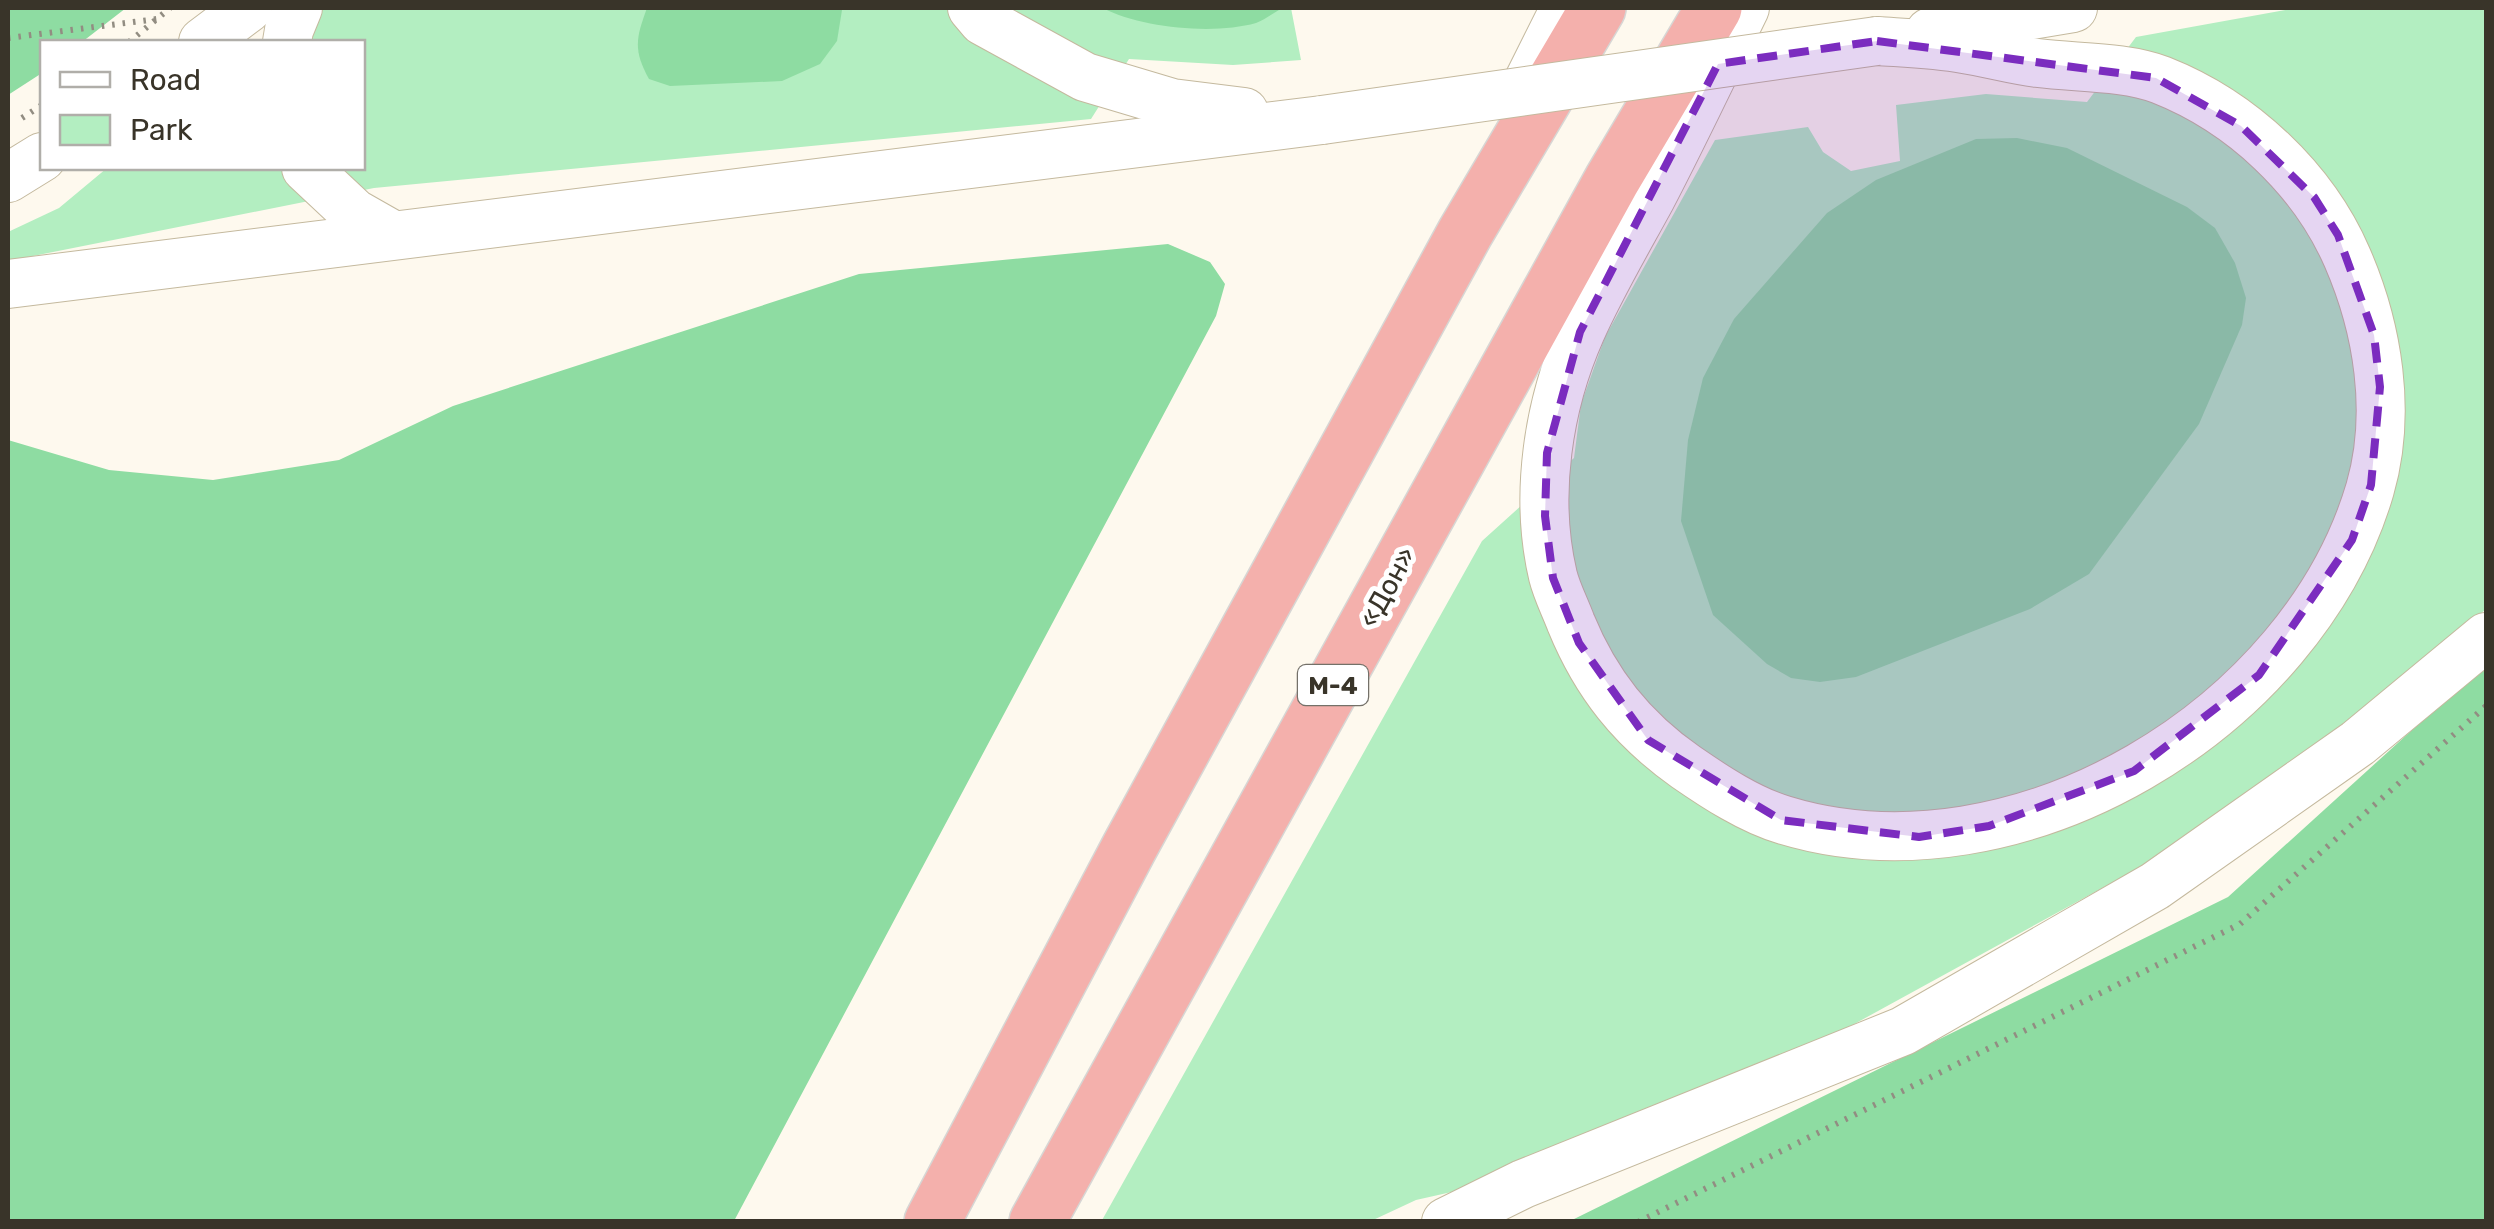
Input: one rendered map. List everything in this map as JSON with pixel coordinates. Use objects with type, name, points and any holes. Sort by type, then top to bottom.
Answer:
[{"type":"highway","points":[[932,1222],[1129,848],[1465,233],[1598,8]]},
{"type":"highway","name":"«Дон»","points":[[1037,1222],[1612,180],[1714,8]]},
{"type":"street","points":[[206,40],[248,8]]},
{"type":"street","points":[[288,40],[298,8]]},
{"type":"street","points":[[972,8],[983,21],[1085,77],[1172,103],[1322,120]]},
{"type":"street","points":[[1465,233],[1486,166],[1565,8]]},
{"type":"street","points":[[1745,8],[1580,332],[1560,388],[1546,453],[1545,516],[1554,578],[1579,643],[1601,683],[1648,740],[1716,787],[1781,820],[1861,836],[1919,837],[1989,826],[2056,806],[2134,771],[2209,720],[2258,675],[2298,628],[2352,540],[2371,484],[2380,387],[2374,335],[2357,279],[2338,236],[2314,196],[2241,126],[2156,78],[2032,63],[1958,48],[1877,41]]},
{"type":"street","points":[[8,284],[1322,120],[1877,41],[2072,8]]},
{"type":"street","points":[[8,178],[40,158]]},
{"type":"street","points":[[308,170],[354,213],[392,234]]},
{"type":"street","points":[[1446,1222],[1523,1184],[1903,1031],[2155,886],[2358,742],[2486,637]]},
{"type":"path","points":[[131,40],[170,8]]},
{"type":"path","points":[[8,38],[157,18]]},
{"type":"path","points":[[1638,1222],[2240,924],[2486,706]]},
{"type":"highlighted area","points":[[1877,41],[2156,78],[2241,126],[2314,197],[2338,235],[2374,335],[2380,387],[2371,485],[2352,540],[2259,675],[2134,771],[1989,826],[1919,837],[1781,820],[1648,740],[1579,643],[1553,578],[1545,516],[1547,453],[1580,332],[1718,64]]},
{"type":"green space","points":[[8,8],[126,8],[85,40],[40,40],[40,74],[8,95]]},
{"type":"green space","points":[[299,8],[1291,8],[1301,60],[1233,65],[1129,59],[1091,119],[374,188],[8,261],[8,232],[59,208],[105,170],[365,170],[365,40],[262,40]]},
{"type":"green space","points":[[647,8],[842,10],[837,41],[820,64],[782,81],[670,86],[649,79],[640,60],[639,36]]},
{"type":"green space","points":[[1103,8],[1283,8],[1256,23],[1199,29],[1157,25]]},
{"type":"green space","points":[[2297,8],[2486,8],[2486,609],[2405,680],[2168,852],[1847,1028],[1567,1166],[1416,1200],[1371,1221],[1101,1222],[1482,541],[1574,458],[1581,404],[1605,337],[1715,140],[1808,127],[1823,152],[1851,171],[1900,161],[1896,105],[1986,94],[2087,102],[2136,37]]},
{"type":"green space","points":[[2017,138],[2067,148],[2187,207],[2215,228],[2235,263],[2246,298],[2242,325],[2199,424],[2089,574],[2030,609],[1856,677],[1820,682],[1791,678],[1767,664],[1713,615],[1681,521],[1688,440],[1703,378],[1734,319],[1827,213],[1876,180],[1976,139]]},
{"type":"green space","points":[[1168,244],[1210,262],[1225,284],[1216,316],[734,1221],[8,1221],[8,440],[109,470],[213,480],[339,460],[453,406],[859,274]]},
{"type":"green space","points":[[2486,663],[2486,1221],[1568,1222],[2228,897]]}]
